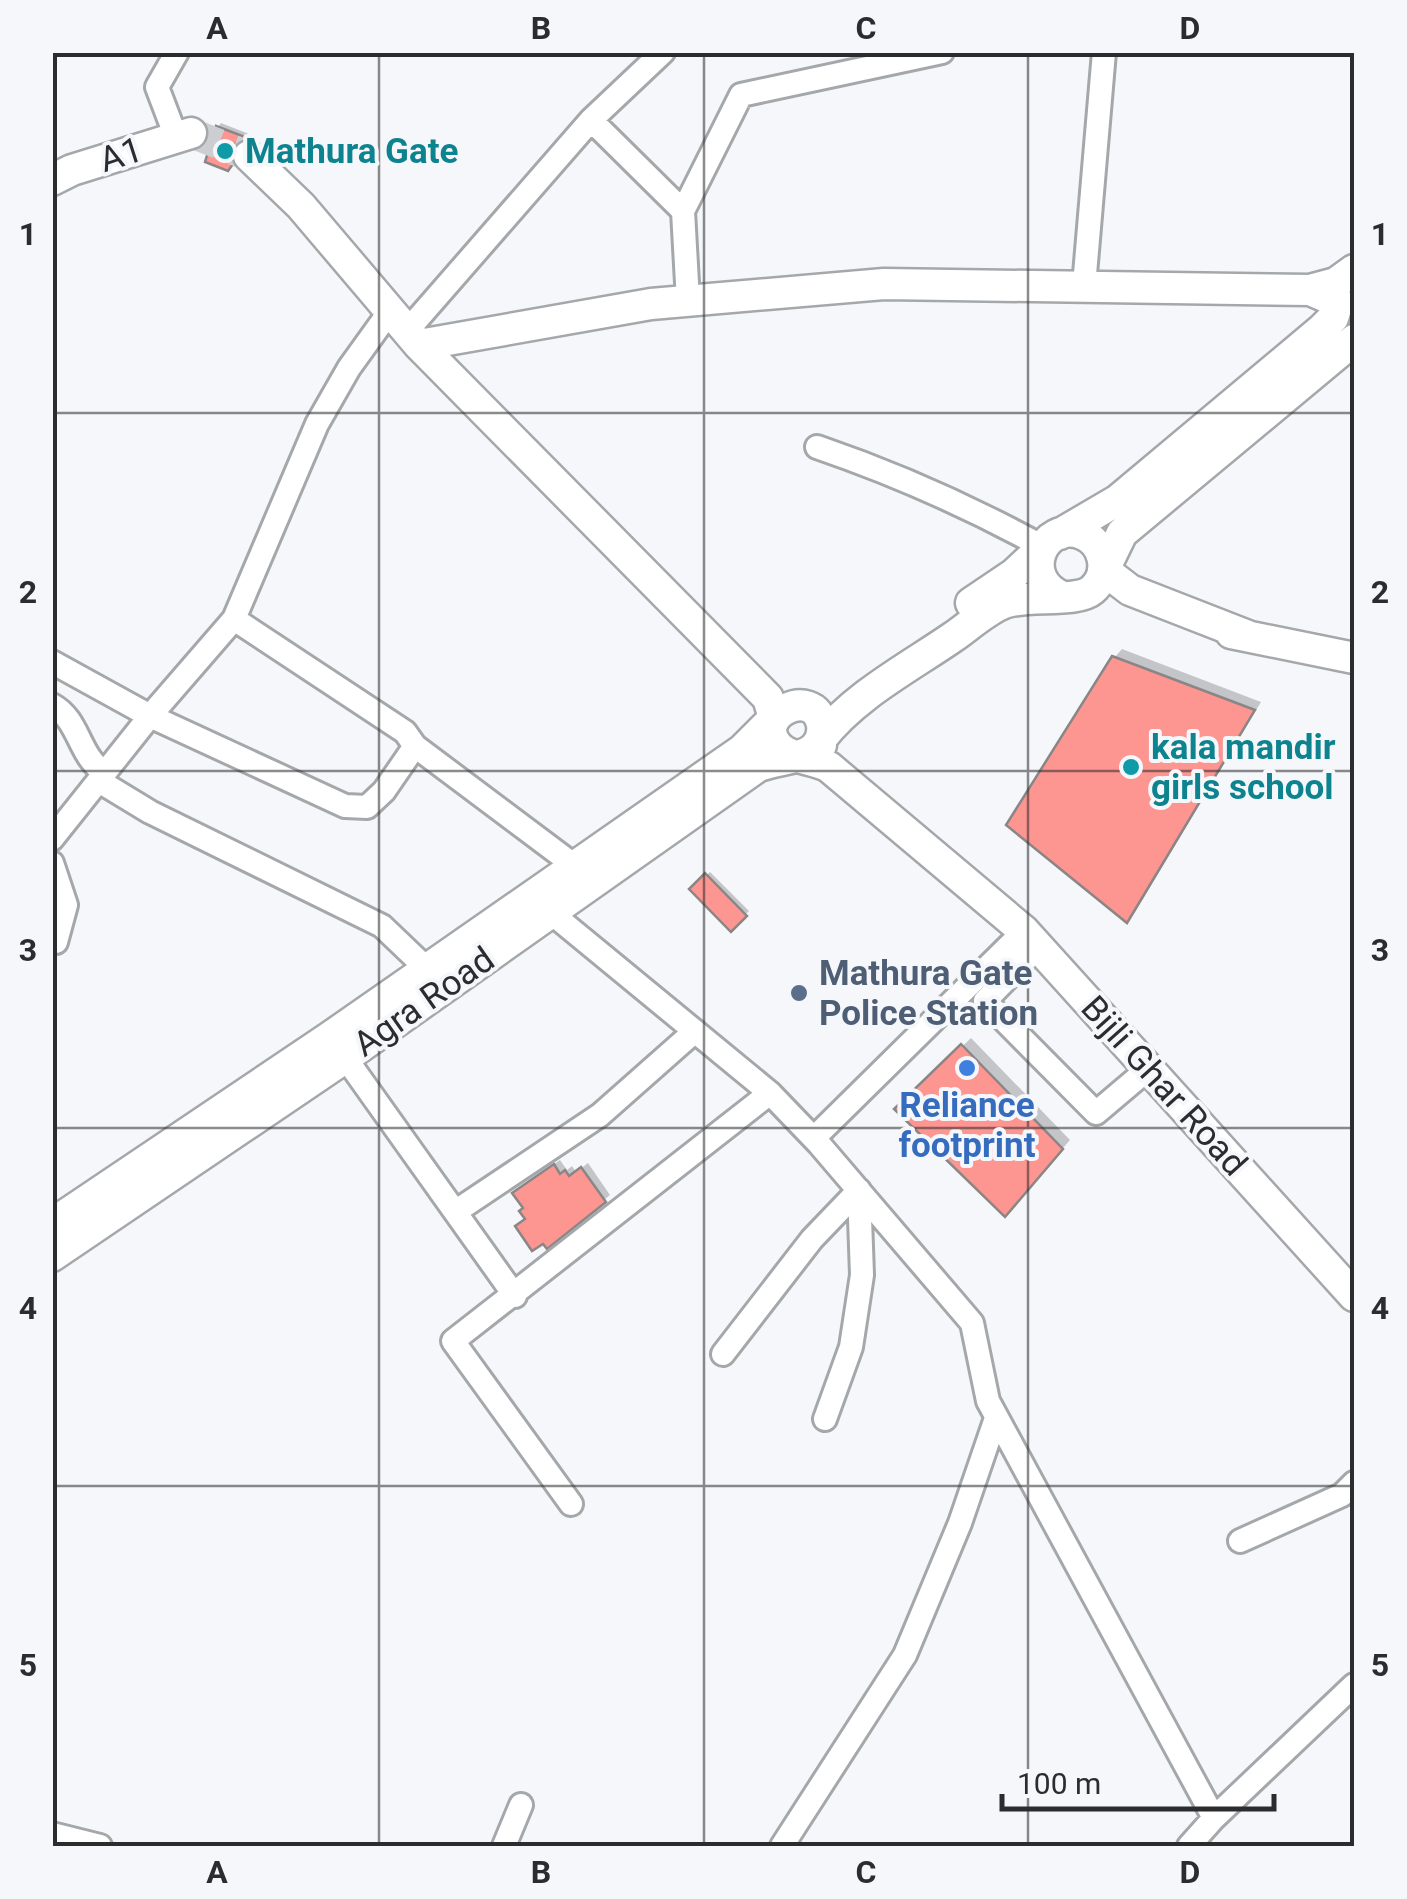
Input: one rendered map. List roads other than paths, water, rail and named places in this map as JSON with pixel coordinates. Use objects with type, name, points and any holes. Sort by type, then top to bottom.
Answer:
[{"type":"main road","name":"A1","points":[[52,180],[72,170],[184,135]]},
{"type":"main road","points":[[249,156],[301,206],[406,329],[785,707],[816,713],[820,720],[816,754],[789,754],[776,743],[772,726],[785,707]]},
{"type":"main road","points":[[406,329],[884,284],[1343,289]]},
{"type":"main road","name":"Agra Road","points":[[52,1256],[338,1047],[427,969],[742,750],[785,707],[838,691],[1014,574],[1052,540],[1118,500],[1322,330],[1333,318],[1343,289]]},
{"type":"main road","points":[[1104,570],[1104,559],[1092,540],[1072,532],[1052,540],[1038,567],[1045,586],[1068,598],[1094,590],[1104,570],[1122,533],[1354,340]]},
{"type":"main road","name":"Agra Road","points":[[1104,570],[1130,590],[1248,636]]},
{"type":"main road","name":"Agra Road","points":[[52,1224],[550,912],[758,767],[774,760],[816,754],[844,713],[1000,604],[1037,596],[1105,600],[1170,625],[1354,658]]},
{"type":"main road","name":"Bijli Ghar Road","points":[[816,754],[1031,939],[1354,1296]]},
{"type":"street","points":[[177,52],[157,88],[184,135]]},
{"type":"street","points":[[52,839],[234,619],[317,424],[349,368],[406,329],[590,120],[663,52]]},
{"type":"street","points":[[688,301],[684,211],[741,95],[942,52]]},
{"type":"street","points":[[1084,286],[1104,52]]},
{"type":"street","points":[[590,120],[684,211]]},
{"type":"street","points":[[817,447],[874,466],[1052,540]]},
{"type":"street","points":[[234,619],[406,732],[416,746],[575,866]]},
{"type":"street","points":[[52,662],[150,716],[345,806],[368,806],[416,746]]},
{"type":"street","points":[[52,704],[61,709],[78,734],[87,758],[102,777],[150,812],[382,926],[427,969]]},
{"type":"street","points":[[52,863],[66,905],[56,942]]},
{"type":"street","points":[[550,912],[770,1093],[814,1138],[972,1323],[988,1402],[1214,1818]]},
{"type":"street","points":[[1031,939],[986,1000],[1096,1112],[1148,1068]]},
{"type":"street","points":[[814,1138],[1031,939]]},
{"type":"street","points":[[456,1212],[600,1115],[695,1031]]},
{"type":"street","points":[[338,1047],[515,1296]]},
{"type":"street","points":[[572,1504],[453,1341],[770,1093]]},
{"type":"street","points":[[722,1354],[812,1239],[858,1190]]},
{"type":"street","points":[[825,1419],[851,1347],[862,1275],[858,1190]]},
{"type":"street","points":[[782,1846],[905,1655],[960,1523],[996,1418]]},
{"type":"street","points":[[1240,1541],[1342,1495],[1354,1483]]},
{"type":"street","points":[[1194,1845],[1214,1818],[1354,1685]]},
{"type":"street","points":[[504,1846],[521,1805]]},
{"type":"street","points":[[52,1834],[100,1846]]},
{"type":"tunnel","points":[[191,133],[249,156]]},
{"type":"place","name":"Mathura Gate","points":[[225,151]]},
{"type":"place","name":"kala mandir girls school","points":[[1131,767]]},
{"type":"place","name":"Mathura Gate Police Station","points":[[799,993]]},
{"type":"place","name":"Reliance footprint","points":[[967,1068]]}]
